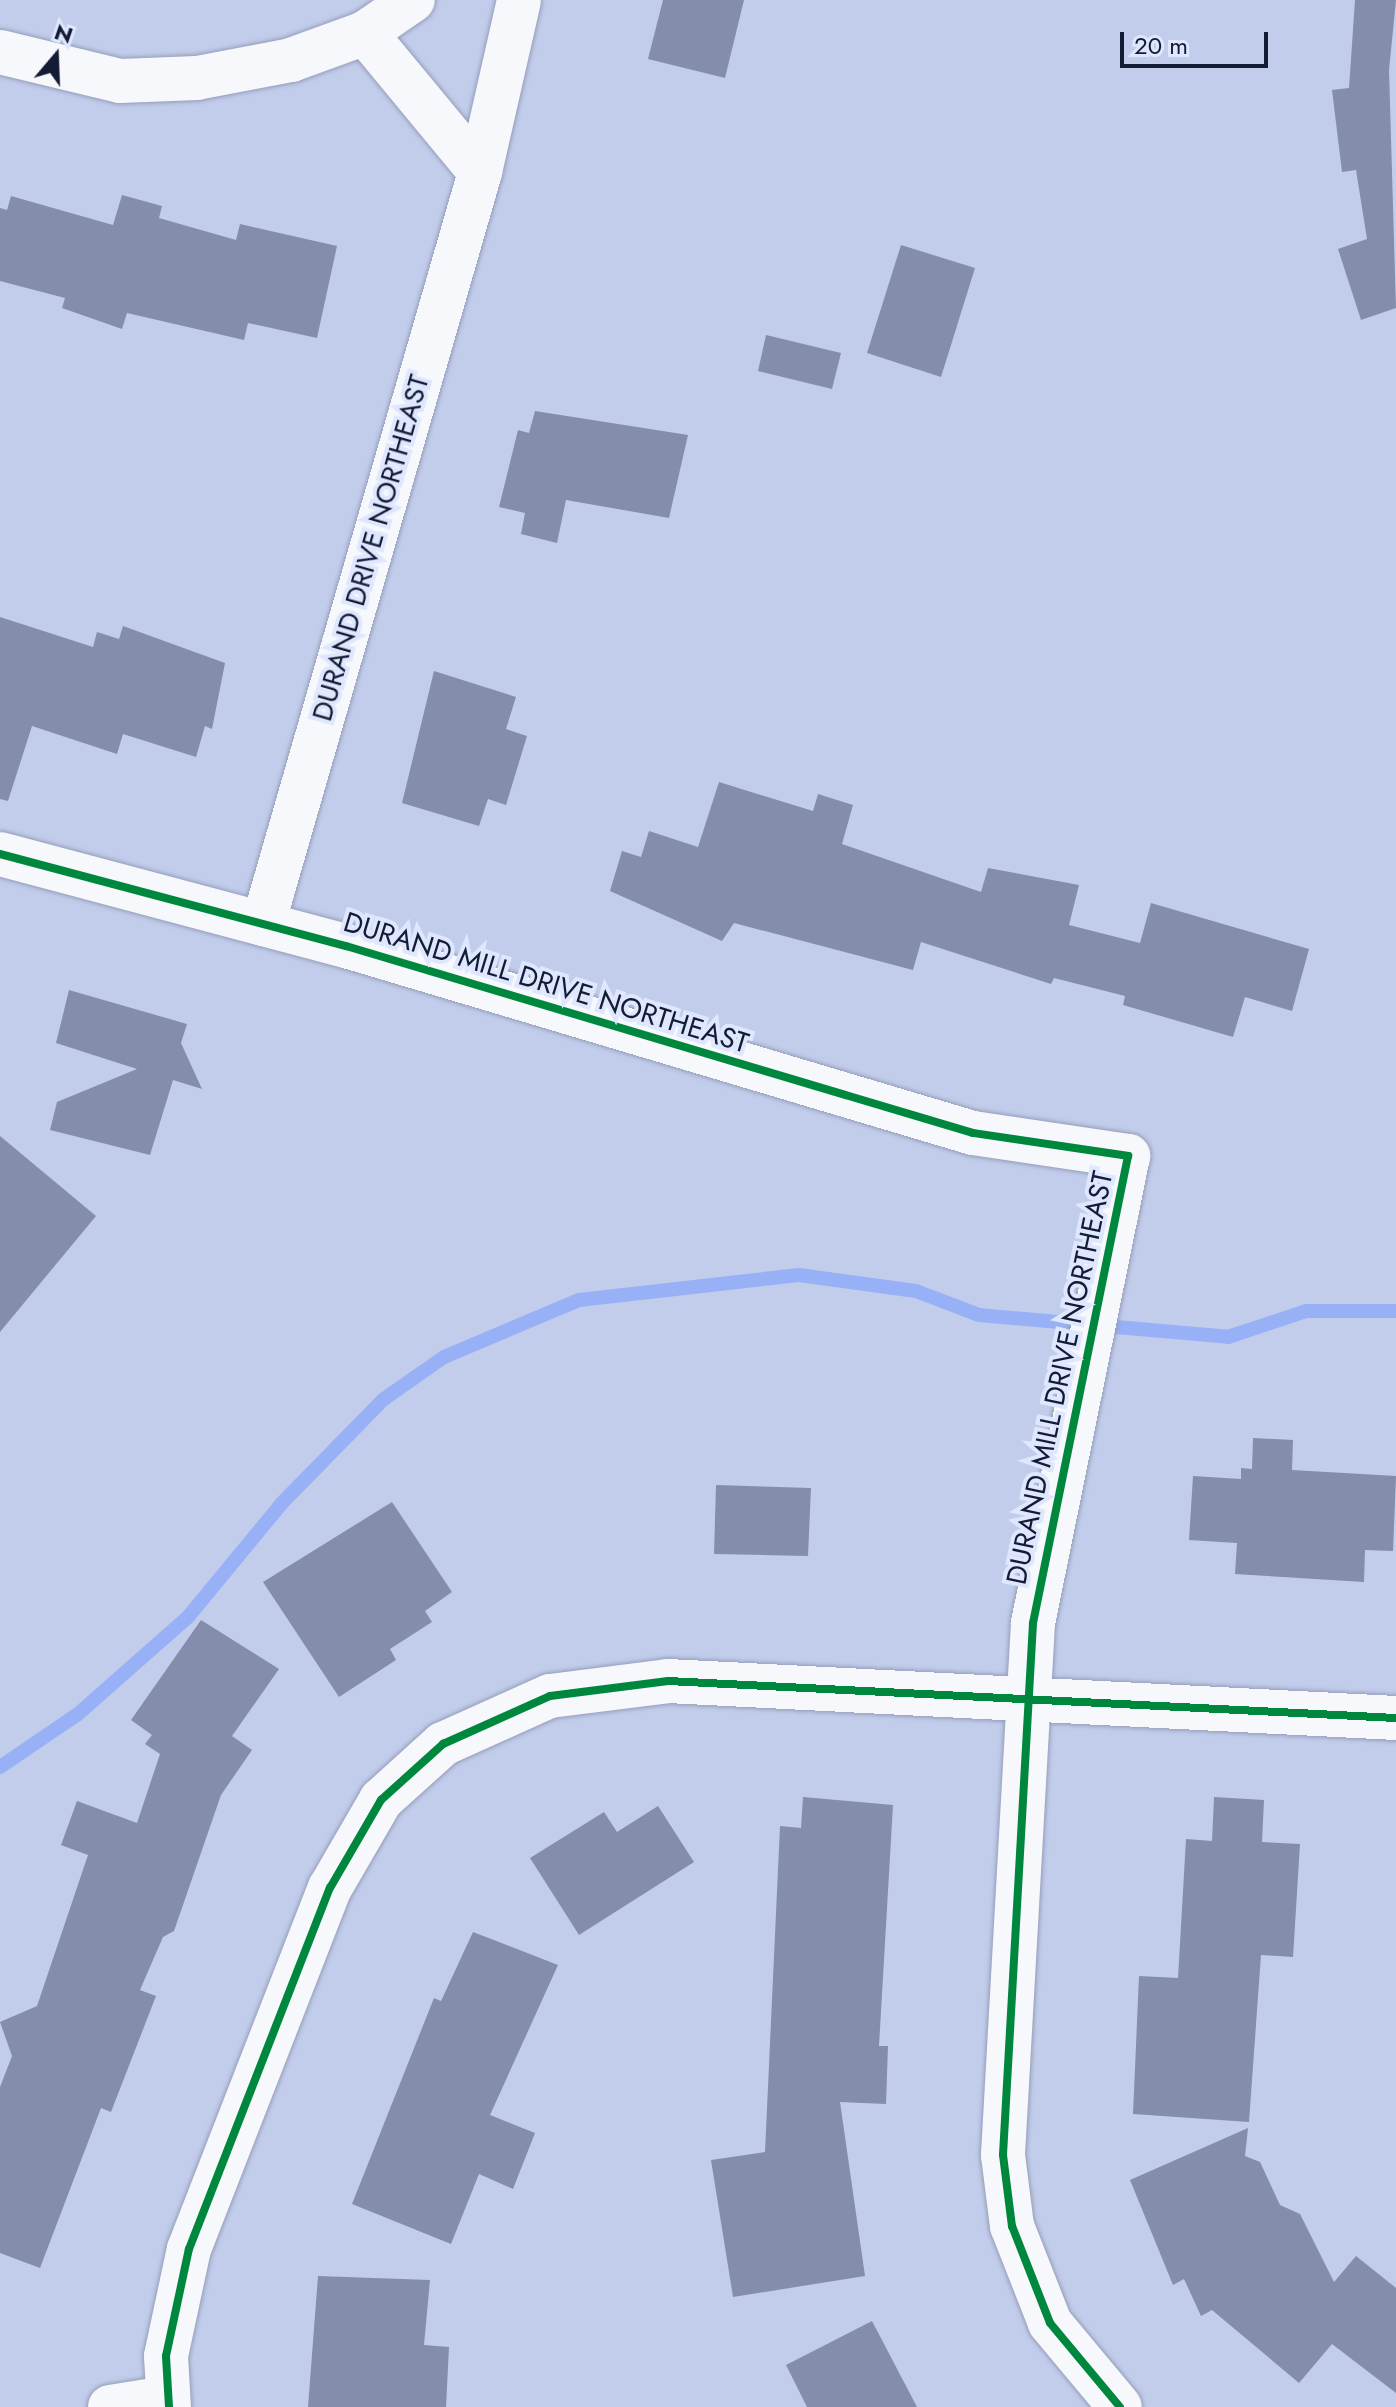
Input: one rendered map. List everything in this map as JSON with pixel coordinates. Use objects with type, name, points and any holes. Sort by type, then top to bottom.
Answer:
[{"type":"street","points":[[0,52],[79,76],[159,82],[291,60],[365,33],[413,0]]},
{"type":"street","name":"DURAND DRIVE NORTHEAST","points":[[263,924],[480,172],[519,0]]},
{"type":"street","points":[[365,33],[480,172]]},
{"type":"street","name":"DURAND MILL DRIVE NORTHEAST","points":[[0,854],[346,946],[973,1133],[1128,1156],[1072,1419],[1025,1698],[1005,2191],[1050,2323],[1120,2407]]},
{"type":"street","points":[[110,2407],[167,2402],[166,2356],[189,2249],[330,1888],[381,1800],[443,1744],[540,1699],[616,1683],[1025,1698],[1396,1718]]},
{"type":"building","points":[[663,0],[744,0],[725,78],[648,59]]},
{"type":"building","points":[[1355,0],[1396,0],[1389,70],[1396,308],[1361,320],[1338,249],[1367,239],[1356,170],[1342,172],[1332,90],[1349,88]]},
{"type":"building","points":[[122,195],[162,206],[159,218],[236,240],[240,224],[337,246],[317,338],[248,323],[244,340],[127,313],[122,329],[62,308],[65,298],[0,281],[0,208],[7,210],[11,196],[113,225]]},
{"type":"building","points":[[901,245],[975,268],[941,377],[867,353]]},
{"type":"building","points":[[766,335],[841,353],[832,389],[758,371]]},
{"type":"building","points":[[535,411],[688,435],[669,518],[566,500],[557,543],[521,534],[525,513],[499,507],[518,430],[529,433]]},
{"type":"building","points":[[0,617],[93,647],[97,632],[119,639],[123,626],[225,663],[212,729],[205,726],[196,757],[123,734],[117,754],[32,726],[8,801],[0,799]]},
{"type":"building","points":[[434,671],[516,697],[506,729],[527,736],[506,805],[488,799],[479,826],[402,803]]},
{"type":"building","points":[[719,782],[813,811],[818,794],[853,805],[842,844],[981,892],[988,868],[1079,885],[1069,925],[1140,943],[1151,903],[1309,949],[1292,1011],[1245,997],[1233,1037],[1123,1005],[1125,996],[1054,978],[1051,984],[921,942],[913,970],[734,923],[722,941],[610,891],[622,851],[641,857],[649,831],[698,847]]},
{"type":"building","points":[[69,990],[187,1024],[181,1043],[202,1089],[173,1080],[150,1155],[50,1130],[57,1102],[137,1069],[56,1043]]},
{"type":"building","points":[[0,1136],[96,1216],[0,1332]]},
{"type":"building","points":[[1253,1438],[1293,1440],[1292,1470],[1396,1476],[1393,1551],[1365,1550],[1364,1582],[1235,1574],[1237,1543],[1189,1540],[1193,1476],[1241,1479],[1241,1468],[1252,1469]]},
{"type":"building","points":[[716,1485],[811,1488],[808,1556],[714,1554]]},
{"type":"building","points":[[392,1502],[452,1592],[425,1611],[432,1622],[390,1649],[396,1660],[339,1697],[263,1582]]},
{"type":"building","points":[[201,1620],[279,1669],[232,1736],[252,1750],[221,1795],[174,1931],[163,1937],[140,1990],[156,1996],[111,2112],[101,2108],[40,2268],[0,2253],[0,2087],[12,2056],[0,2022],[37,2006],[88,1855],[61,1845],[77,1801],[137,1823],[160,1754],[145,1744],[152,1735],[131,1720]]},
{"type":"building","points":[[803,1797],[893,1805],[879,2046],[888,2046],[886,2104],[840,2102],[865,2276],[733,2297],[711,2160],[765,2152],[780,1826],[801,1828]]},
{"type":"building","points":[[1214,1797],[1264,1800],[1262,1842],[1300,1844],[1293,1957],[1261,1955],[1249,2122],[1133,2114],[1139,1976],[1178,1978],[1186,1839],[1212,1841]]},
{"type":"building","points":[[658,1806],[694,1862],[579,1935],[530,1858],[604,1812],[617,1832]]},
{"type":"building","points":[[473,1932],[558,1965],[490,2115],[535,2133],[513,2189],[479,2174],[451,2244],[352,2204],[434,1998],[441,2001]]},
{"type":"building","points":[[1248,2128],[1245,2156],[1260,2162],[1280,2205],[1300,2214],[1334,2282],[1356,2256],[1396,2288],[1396,2393],[1332,2344],[1299,2383],[1212,2310],[1201,2316],[1184,2279],[1173,2285],[1130,2180]]},
{"type":"building","points":[[318,2276],[430,2280],[424,2345],[449,2347],[446,2407],[308,2407]]},
{"type":"building","points":[[872,2321],[917,2407],[807,2407],[786,2365]]},
{"type":"waterway","points":[[0,1767],[78,1714],[188,1617],[281,1504],[384,1399],[444,1357],[579,1300],[799,1275],[916,1291],[979,1315],[1228,1337],[1306,1311],[1396,1311]]},
{"type":"cycle path","points":[[0,854],[346,946],[973,1133],[1128,1156],[1033,1623],[1003,2155],[1012,2226],[1050,2323],[1120,2407]]},
{"type":"cycle path","points":[[169,2407],[166,2356],[189,2249],[330,1888],[381,1800],[443,1744],[550,1696],[668,1681],[1396,1718]]}]
